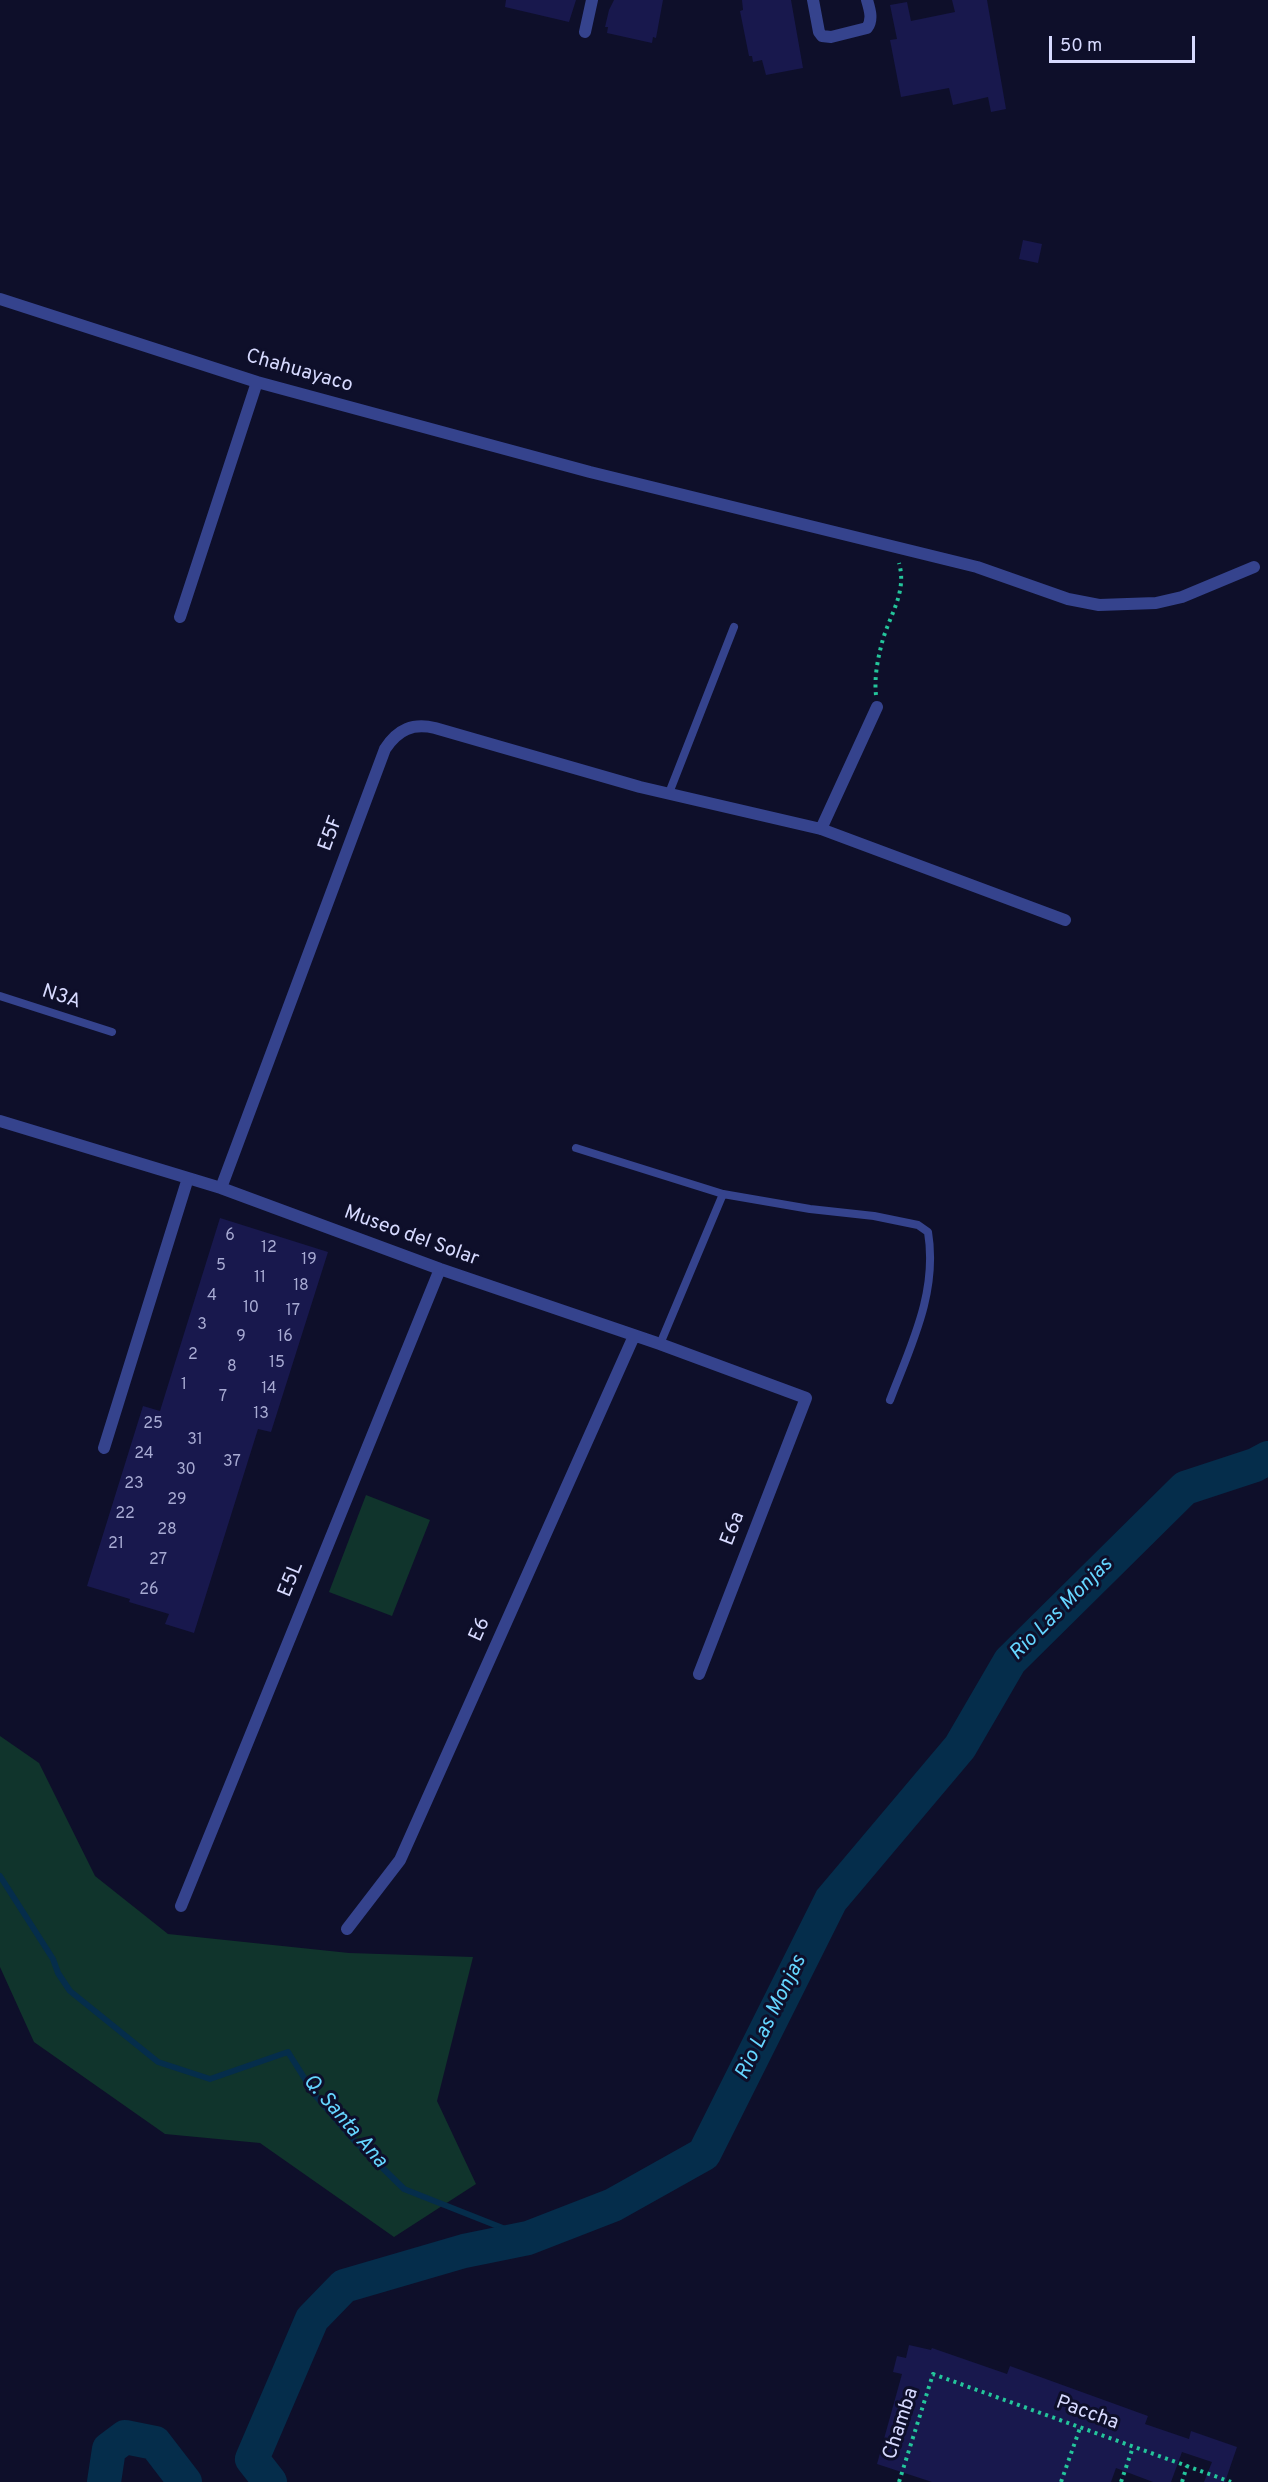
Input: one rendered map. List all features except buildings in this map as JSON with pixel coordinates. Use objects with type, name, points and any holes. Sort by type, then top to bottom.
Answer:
[{"type":"street","points":[[585,32],[592,0]]},
{"type":"street","points":[[813,0],[819,32],[822,36],[831,38],[867,28],[871,15],[867,0]]},
{"type":"street","name":"Chahuayaco","points":[[0,299],[257,381],[590,472],[977,567],[1068,599],[1099,604],[1156,603],[1182,597],[1254,567]]},
{"type":"street","points":[[180,617],[257,381]]},
{"type":"street","points":[[820,829],[877,707]]},
{"type":"street","name":"E5F","points":[[221,1188],[385,748],[400,731],[423,725],[639,787],[820,829],[1065,920]]},
{"type":"street","name":"Museo del Solar","points":[[0,1121],[221,1188],[440,1269],[660,1344],[806,1398]]},
{"type":"street","points":[[104,1448],[188,1178]]},
{"type":"street","name":"E5L","points":[[181,1906],[440,1269]]},
{"type":"street","name":"E6","points":[[347,1929],[400,1860],[634,1336]]},
{"type":"street","name":"E6a","points":[[699,1674],[806,1398]]},
{"type":"lane","points":[[669,793],[734,627]]},
{"type":"lane","name":"N3A","points":[[0,996],[112,1032]]},
{"type":"lane","points":[[576,1148],[723,1194],[810,1209],[874,1216],[918,1225],[928,1232],[930,1279],[922,1316],[890,1400]]},
{"type":"lane","points":[[660,1344],[723,1194]]},
{"type":"path","points":[[877,707],[875,684],[877,665],[884,638],[898,603],[901,581],[900,564],[887,545]]},
{"type":"path","name":"Paccha","points":[[933,2374],[1231,2482]]},
{"type":"path","name":"Chamba","points":[[899,2482],[933,2374]]},
{"type":"path","points":[[1061,2482],[1080,2428]]},
{"type":"path","points":[[1121,2482],[1133,2447]]},
{"type":"path","points":[[1182,2482],[1187,2466]]},
{"type":"green space","points":[[366,1495],[430,1520],[392,1616],[329,1592]]},
{"type":"green space","points":[[0,1736],[39,1763],[95,1876],[168,1934],[349,1953],[473,1957],[437,2101],[476,2184],[394,2237],[260,2143],[165,2134],[34,2042],[0,1967]]},
{"type":"waterway","name":"Rio Las Monjas","points":[[270,2482],[252,2459],[312,2319],[344,2286],[464,2251],[528,2238],[613,2205],[704,2154],[831,1900],[960,1747],[1010,1661],[1185,1488],[1255,1465],[1268,1458]]},
{"type":"waterway","name":"Q. Santa Ana","points":[[0,1876],[53,1959],[58,1973],[70,1991],[158,2062],[210,2079],[288,2052],[315,2095],[354,2140],[404,2189],[528,2238]]},
{"type":"waterway","name":"Rio Las Monjas","points":[[104,2482],[109,2449],[125,2437],[155,2443],[185,2482]]}]
